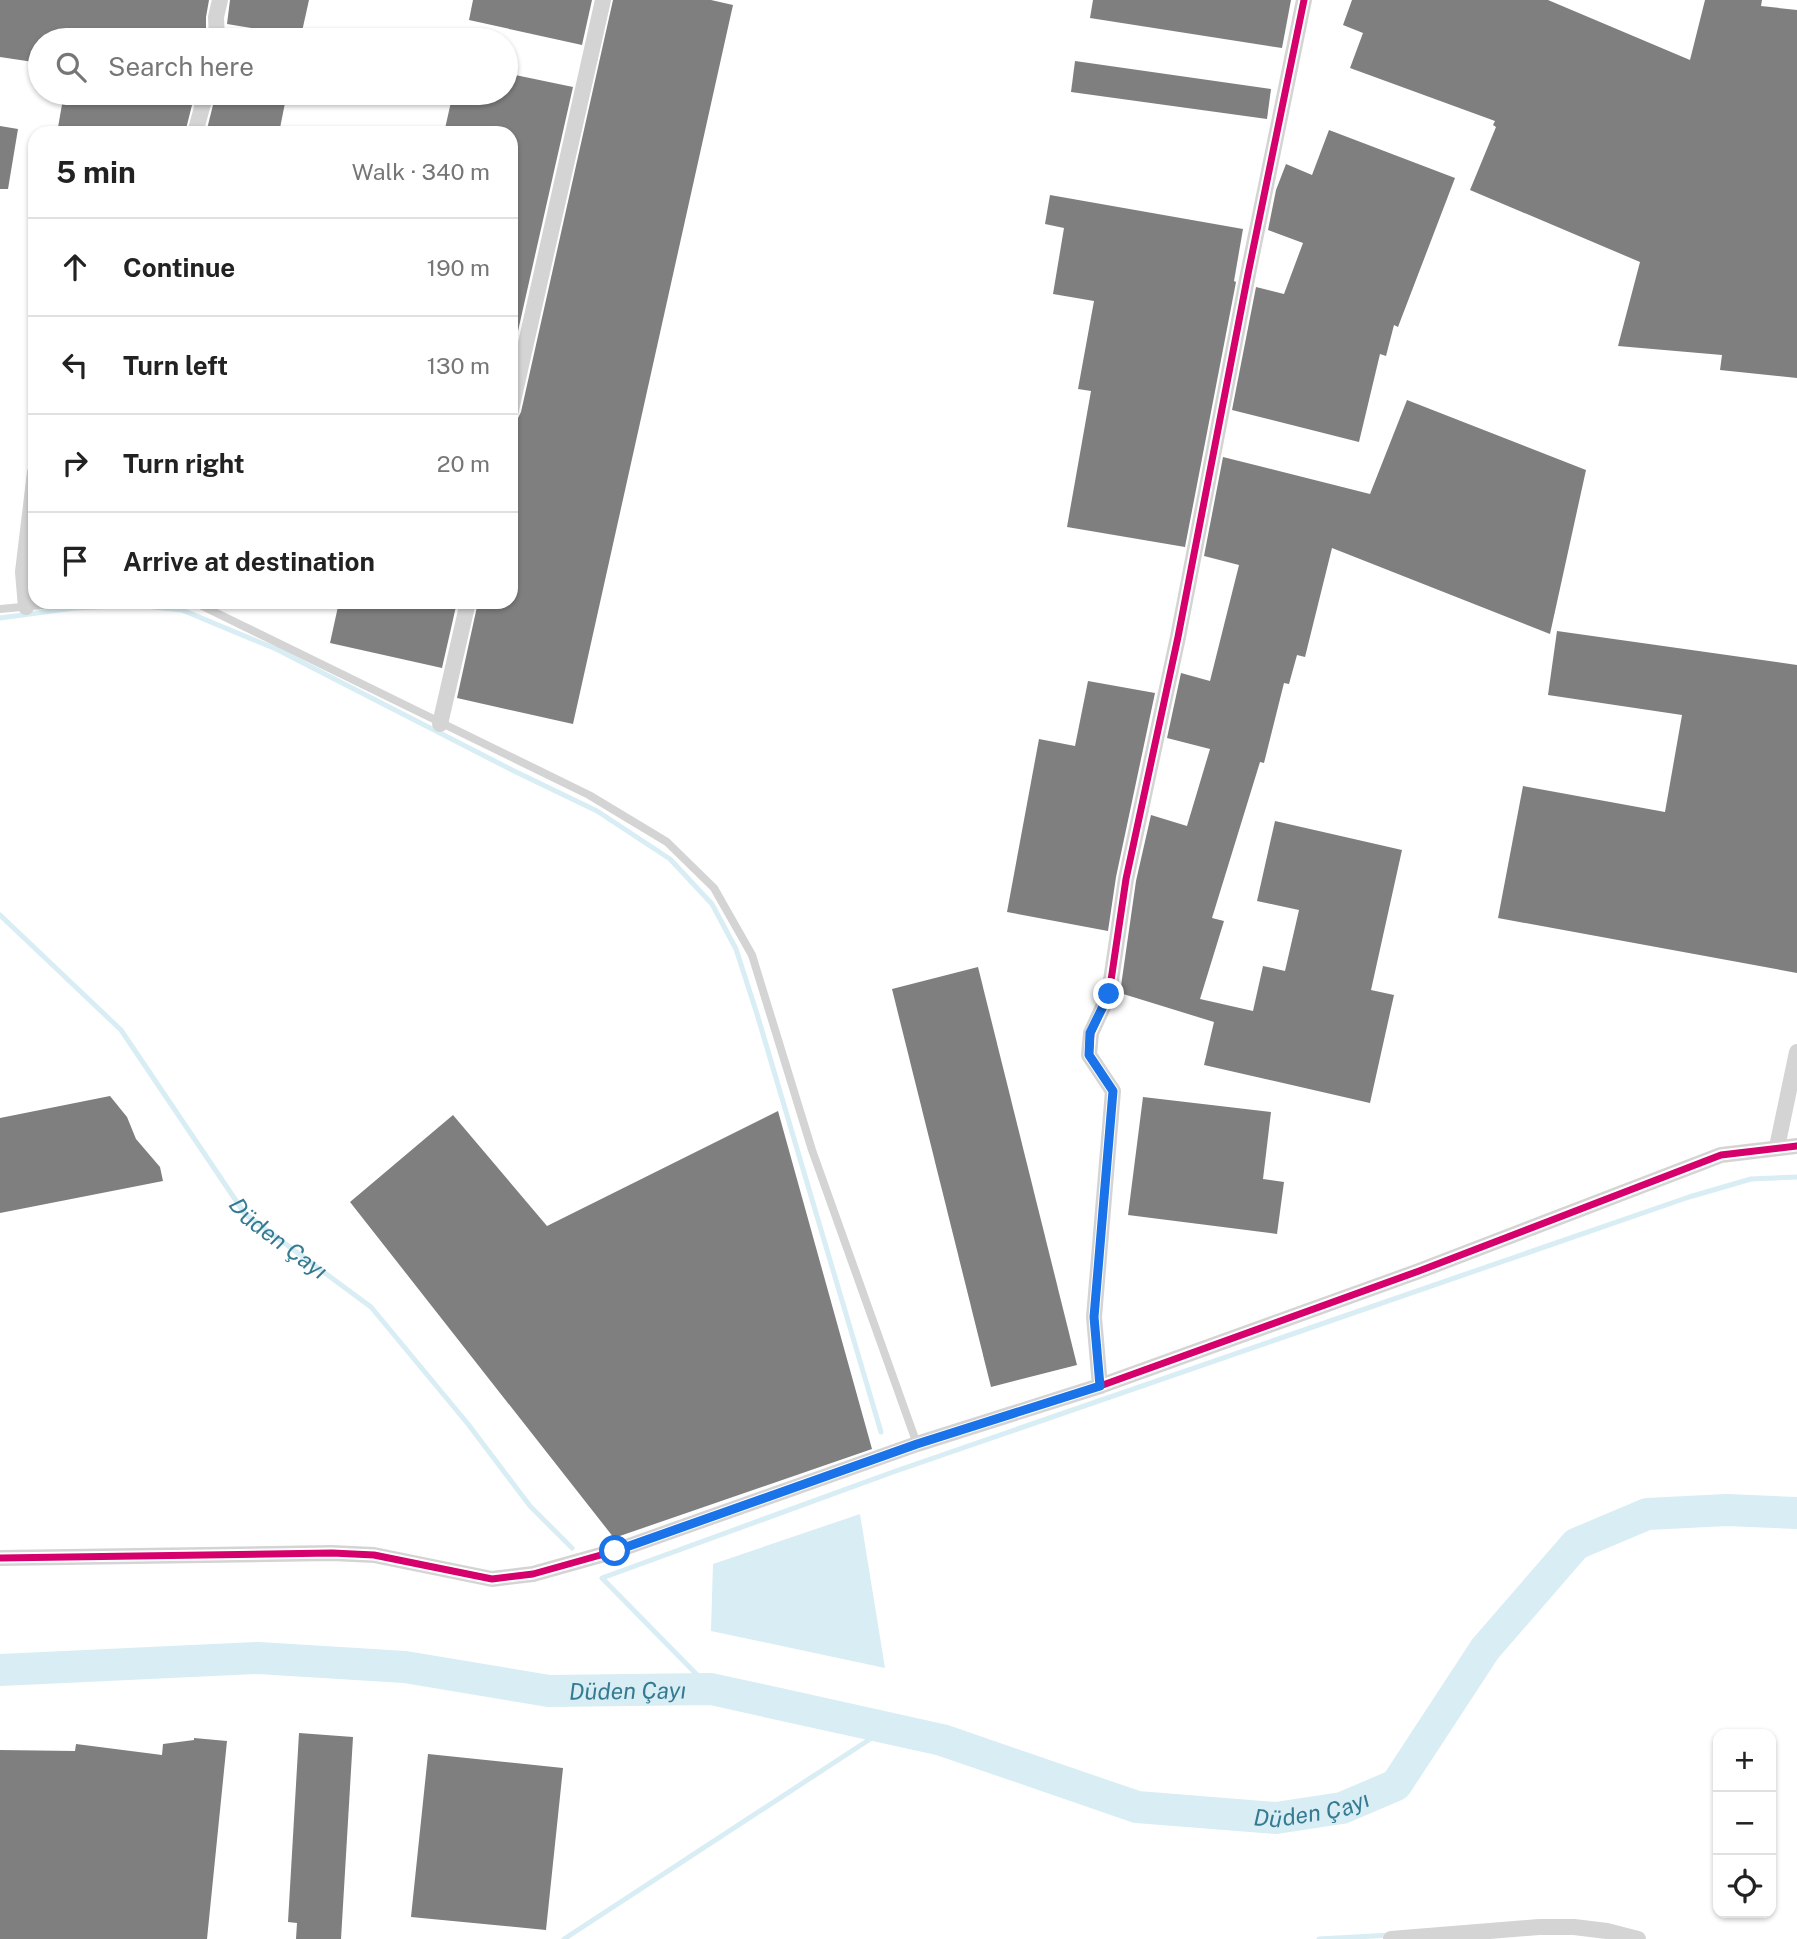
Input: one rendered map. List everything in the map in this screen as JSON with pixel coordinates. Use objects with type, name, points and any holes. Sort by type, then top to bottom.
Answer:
[{"type":"street","points":[[216,28],[220,0]]},
{"type":"street","points":[[518,379],[603,0]]},
{"type":"street","points":[[1100,1386],[1094,1317],[1113,1091],[1089,1055],[1090,1033],[1109,994],[1126,880],[1178,637],[1304,0]]},
{"type":"street","points":[[197,126],[203,105]]},
{"type":"street","points":[[26,607],[23,572],[28,530]]},
{"type":"street","points":[[440,724],[466,609]]},
{"type":"street","points":[[1777,1146],[1797,1052]]},
{"type":"street","points":[[0,1558],[332,1553],[374,1555],[492,1578],[533,1574],[615,1551],[917,1444],[1100,1386],[1419,1271],[1721,1155],[1777,1146],[1797,1146]]},
{"type":"street","points":[[1391,1939],[1539,1927],[1574,1927],[1639,1939]]},
{"type":"lane","points":[[0,609],[26,607]]},
{"type":"lane","points":[[208,609],[440,724],[589,794],[667,842],[715,888],[752,955],[812,1150],[917,1444]]},
{"type":"shaded area","points":[[860,1514],[885,1668],[711,1631],[713,1564]]},
{"type":"building","points":[[0,0],[209,0],[206,28],[28,28],[28,61],[0,57]]},
{"type":"building","points":[[230,0],[309,0],[303,28],[252,28],[227,24]]},
{"type":"building","points":[[473,0],[592,0],[582,45],[518,31],[518,28],[469,20]]},
{"type":"building","points":[[613,0],[711,0],[733,5],[573,724],[457,698],[476,609],[518,609],[518,418]]},
{"type":"building","points":[[1093,0],[1291,0],[1282,48],[1090,18]]},
{"type":"building","points":[[1352,0],[1548,0],[1690,60],[1705,0],[1762,0],[1761,6],[1797,10],[1797,378],[1720,370],[1722,355],[1618,346],[1640,262],[1470,190],[1496,127],[1493,125],[1495,121],[1350,68],[1363,33],[1343,25]]},
{"type":"building","points":[[1075,61],[1271,89],[1267,119],[1071,92]]},
{"type":"building","points":[[518,76],[573,87],[518,331],[518,126],[446,126],[450,105],[518,105]]},
{"type":"building","points":[[62,105],[192,105],[187,126],[58,126]]},
{"type":"building","points":[[213,105],[285,105],[280,126],[208,126]]},
{"type":"building","points":[[0,126],[18,129],[8,189],[0,189]]},
{"type":"building","points":[[1329,130],[1455,178],[1398,327],[1394,325],[1386,356],[1380,354],[1359,442],[1232,410],[1256,287],[1284,294],[1303,243],[1268,230],[1276,190],[1286,164],[1312,175]]},
{"type":"building","points":[[1050,195],[1243,229],[1234,281],[1236,282],[1185,547],[1067,527],[1091,391],[1078,389],[1094,301],[1053,294],[1064,228],[1045,224]]},
{"type":"building","points":[[1407,400],[1586,470],[1550,634],[1332,548],[1305,657],[1297,655],[1289,684],[1284,683],[1264,763],[1260,762],[1212,918],[1224,921],[1200,999],[1253,1011],[1263,966],[1285,971],[1299,910],[1257,901],[1275,821],[1402,850],[1371,990],[1394,995],[1370,1103],[1204,1065],[1214,1022],[1120,993],[1136,881],[1151,815],[1187,826],[1210,749],[1167,738],[1181,673],[1210,681],[1239,565],[1204,556],[1223,457],[1370,494]]},
{"type":"building","points":[[337,609],[455,609],[442,668],[330,643]]},
{"type":"building","points":[[1557,631],[1797,665],[1797,973],[1498,918],[1523,786],[1665,812],[1682,715],[1548,695]]},
{"type":"building","points":[[1088,681],[1155,693],[1116,877],[1108,931],[1007,912],[1039,739],[1075,746]]},
{"type":"building","points":[[978,967],[1077,1365],[991,1387],[892,989]]},
{"type":"building","points":[[110,1096],[127,1117],[136,1139],[160,1167],[163,1181],[0,1213],[0,1118]]},
{"type":"building","points":[[1143,1097],[1271,1112],[1263,1179],[1284,1182],[1277,1234],[1128,1215]]},
{"type":"building","points":[[778,1111],[872,1449],[614,1538],[350,1202],[453,1115],[547,1226]]},
{"type":"building","points":[[299,1733],[353,1737],[341,1939],[296,1939],[297,1923],[288,1922]]},
{"type":"building","points":[[194,1738],[227,1741],[207,1939],[0,1939],[0,1750],[75,1751],[76,1744],[162,1755],[163,1744]]},
{"type":"building","points":[[428,1754],[563,1768],[546,1930],[411,1917]]},
{"type":"waterway","points":[[0,618],[67,609]]},
{"type":"waterway","points":[[173,609],[182,610],[276,649],[597,811],[670,859],[712,904],[736,949],[757,1014],[881,1432]]},
{"type":"waterway","name":"Düden Çayı","points":[[0,915],[121,1030],[245,1214],[371,1307],[468,1424],[530,1506],[572,1548]]},
{"type":"waterway","points":[[711,1689],[602,1578],[893,1472],[1689,1197],[1751,1179],[1797,1177]]},
{"type":"waterway","name":"Düden Çayı","points":[[0,1670],[258,1658],[405,1667],[549,1691],[711,1689],[942,1740],[1137,1807],[1276,1818],[1342,1808],[1396,1785],[1485,1649],[1576,1544],[1647,1514],[1727,1510],[1797,1513]]},
{"type":"waterway","points":[[564,1939],[887,1728]]},
{"type":"waterway","points":[[1319,1939],[1391,1935]]},
{"type":"cycle path","points":[[1100,1386],[1094,1317],[1113,1091],[1089,1055],[1091,1033],[1109,994],[1126,879],[1178,637],[1304,0]]},
{"type":"cycle path","points":[[0,1558],[332,1553],[374,1555],[492,1579],[533,1574],[615,1551],[917,1444],[1100,1386],[1419,1271],[1721,1155],[1797,1146]]},
{"type":"route","points":[[615,1551],[917,1444],[1100,1386],[1094,1317],[1113,1091],[1089,1055],[1090,1033],[1109,994]]}]
